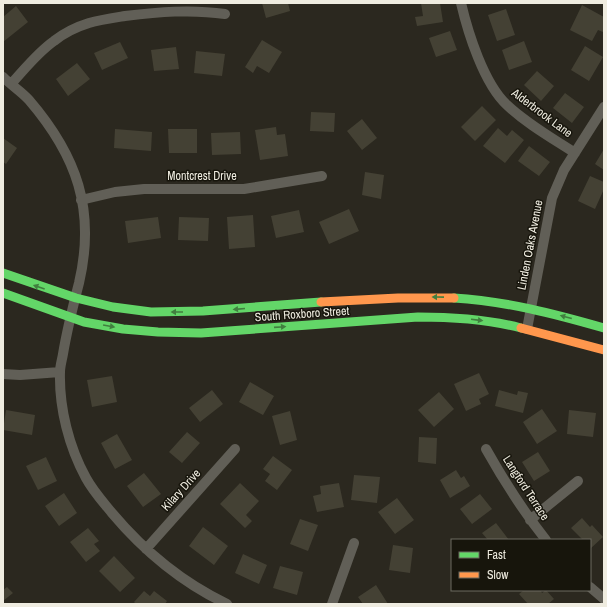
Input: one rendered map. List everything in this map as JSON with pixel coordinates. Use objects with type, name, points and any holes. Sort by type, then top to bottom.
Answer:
[{"type":"street","name":"Alderbrook Lane","points":[[461,3],[467,25],[483,68],[489,81],[499,96],[507,105],[521,116],[575,153]]},
{"type":"street","points":[[11,84],[40,52],[53,41],[70,31],[100,20],[159,7],[225,14]]},
{"type":"street","points":[[3,77],[28,99],[52,131],[68,156],[82,200],[86,232],[82,267],[65,340],[60,372],[63,413],[77,460],[86,479],[125,529],[164,565],[196,587],[227,604]]},
{"type":"street","name":"Linden Oaks Avenue","points":[[527,329],[552,198],[558,180],[604,107]]},
{"type":"street","name":"Montcrest Drive","points":[[82,200],[115,192],[144,189],[244,189],[322,176]]},
{"type":"street","name":"South Roxboro Street","points":[[3,273],[75,299],[110,307],[151,312],[204,312],[307,303],[405,297],[464,298],[532,308],[604,328]]},
{"type":"street","name":"South Roxboro Street","points":[[3,293],[84,322],[123,329],[158,332],[201,332],[418,317],[451,317],[504,323],[604,350]]},
{"type":"street","points":[[3,374],[20,375],[60,372]]},
{"type":"street","name":"Kilary Drive","points":[[146,549],[235,449]]},
{"type":"street","name":"Langford Terrace","points":[[486,449],[507,486],[530,520],[545,539]]},
{"type":"street","points":[[530,520],[578,481]]},
{"type":"street","points":[[332,604],[354,543]]},
{"type":"street","points":[[591,588],[604,599]]},
{"type":"building","points":[[262,3],[288,3],[290,11],[266,18]]},
{"type":"building","points":[[421,3],[440,3],[443,22],[417,26],[415,17],[423,16]]},
{"type":"building","points":[[582,5],[604,17],[603,32],[598,30],[592,41],[570,30]]},
{"type":"building","points":[[16,6],[28,22],[3,42],[3,17]]},
{"type":"building","points":[[506,9],[515,35],[497,41],[488,15]]},
{"type":"building","points":[[450,31],[457,50],[436,57],[429,38]]},
{"type":"building","points":[[262,40],[282,52],[269,73],[257,66],[253,73],[245,67]]},
{"type":"building","points":[[524,41],[532,62],[509,70],[502,50]]},
{"type":"building","points":[[120,42],[128,58],[102,70],[94,53]]},
{"type":"building","points":[[585,46],[603,57],[589,81],[571,70]]},
{"type":"building","points":[[176,47],[179,69],[154,71],[151,50]]},
{"type":"building","points":[[196,51],[225,54],[222,76],[194,73]]},
{"type":"building","points":[[77,63],[90,79],[68,96],[56,79]]},
{"type":"building","points":[[537,71],[554,86],[541,101],[524,85]]},
{"type":"building","points":[[565,93],[584,107],[572,123],[553,108]]},
{"type":"building","points":[[482,106],[496,120],[475,141],[461,127]]},
{"type":"building","points":[[311,112],[335,113],[334,132],[310,131]]},
{"type":"building","points":[[362,119],[377,138],[362,150],[347,131]]},
{"type":"building","points":[[276,127],[277,135],[285,134],[288,156],[260,160],[255,130]]},
{"type":"building","points":[[498,128],[507,136],[512,130],[524,140],[505,163],[483,146]]},
{"type":"building","points":[[115,129],[152,132],[151,151],[114,148]]},
{"type":"building","points":[[168,129],[197,129],[197,153],[169,153]]},
{"type":"building","points":[[240,132],[241,154],[212,155],[211,133]]},
{"type":"building","points":[[3,138],[17,148],[6,164],[3,162]]},
{"type":"building","points":[[529,146],[550,162],[539,176],[518,161]]},
{"type":"building","points":[[604,149],[604,170],[595,164]]},
{"type":"building","points":[[365,172],[384,175],[381,199],[362,195]]},
{"type":"building","points":[[590,176],[604,182],[604,189],[595,209],[578,201]]},
{"type":"building","points":[[349,209],[359,231],[329,244],[319,222]]},
{"type":"building","points":[[299,210],[304,232],[276,238],[271,216]]},
{"type":"building","points":[[253,215],[255,247],[229,249],[227,217]]},
{"type":"building","points":[[158,217],[161,238],[128,243],[125,221]]},
{"type":"building","points":[[179,217],[209,218],[208,241],[178,240]]},
{"type":"building","points":[[479,373],[489,394],[479,399],[481,404],[466,411],[454,384]]},
{"type":"building","points":[[112,376],[117,402],[92,407],[87,380]]},
{"type":"building","points":[[250,382],[274,396],[263,415],[239,402]]},
{"type":"building","points":[[212,390],[223,404],[200,422],[189,408]]},
{"type":"building","points":[[499,390],[517,395],[518,391],[528,393],[523,413],[495,406]]},
{"type":"building","points":[[439,392],[454,409],[434,427],[418,410]]},
{"type":"building","points":[[542,409],[557,431],[537,444],[523,422]]},
{"type":"building","points":[[6,410],[35,415],[32,435],[3,430]]},
{"type":"building","points":[[569,410],[596,413],[593,437],[567,434]]},
{"type":"building","points":[[290,411],[297,440],[280,445],[272,416]]},
{"type":"building","points":[[187,432],[200,443],[182,463],[169,452]]},
{"type":"building","points":[[117,434],[132,460],[115,469],[101,443]]},
{"type":"building","points":[[419,437],[437,438],[436,464],[418,462]]},
{"type":"building","points":[[538,452],[550,471],[534,481],[522,462]]},
{"type":"building","points":[[273,456],[292,470],[277,490],[265,481],[270,474],[263,469]]},
{"type":"building","points":[[46,457],[57,481],[38,490],[26,466]]},
{"type":"building","points":[[456,470],[461,478],[464,476],[470,486],[450,498],[440,480]]},
{"type":"building","points":[[144,473],[161,494],[143,507],[127,486]]},
{"type":"building","points":[[354,475],[380,477],[377,503],[351,500]]},
{"type":"building","points":[[240,483],[259,501],[246,515],[252,521],[245,528],[220,504]]},
{"type":"building","points":[[339,483],[344,507],[317,512],[313,496],[321,494],[320,486]]},
{"type":"building","points":[[64,493],[77,513],[59,526],[45,506]]},
{"type":"building","points":[[480,494],[492,509],[472,524],[460,509]]},
{"type":"building","points":[[397,498],[414,520],[395,534],[378,512]]},
{"type":"building","points":[[582,518],[590,527],[592,525],[603,537],[591,548],[591,539],[582,539],[571,528]]},
{"type":"building","points":[[300,519],[318,525],[308,551],[290,544]]},
{"type":"building","points":[[496,523],[508,539],[487,539],[482,533]]},
{"type":"building","points":[[203,527],[228,546],[214,565],[189,546]]},
{"type":"building","points":[[88,528],[99,541],[94,544],[100,551],[86,562],[70,542]]},
{"type":"building","points":[[393,545],[413,548],[410,573],[389,570]]},
{"type":"building","points":[[243,554],[267,565],[259,584],[235,573]]},
{"type":"building","points":[[114,556],[135,578],[120,592],[99,571]]},
{"type":"building","points":[[280,566],[303,572],[297,595],[273,588]]},
{"type":"building","points":[[376,585],[388,604],[363,604],[358,597]]},
{"type":"building","points":[[7,587],[13,593],[3,601],[3,590]]},
{"type":"building","points":[[144,591],[150,596],[154,591],[167,601],[165,604],[136,604],[134,602]]},
{"type":"building","points":[[523,591],[541,591],[542,593],[547,591],[554,599],[548,604],[528,604],[519,594]]},
{"type":"traffic: fast","points":[[3,273],[76,298],[113,307],[151,312],[203,311],[321,302]]},
{"type":"traffic: fast","points":[[3,293],[84,322],[123,329],[158,332],[201,333],[418,317],[470,319],[495,322],[521,328]]},
{"type":"traffic: fast","points":[[454,298],[511,305],[549,313],[604,328]]},
{"type":"traffic: slow","points":[[321,302],[398,298],[454,298]]},
{"type":"traffic: slow","points":[[521,328],[604,350]]}]
